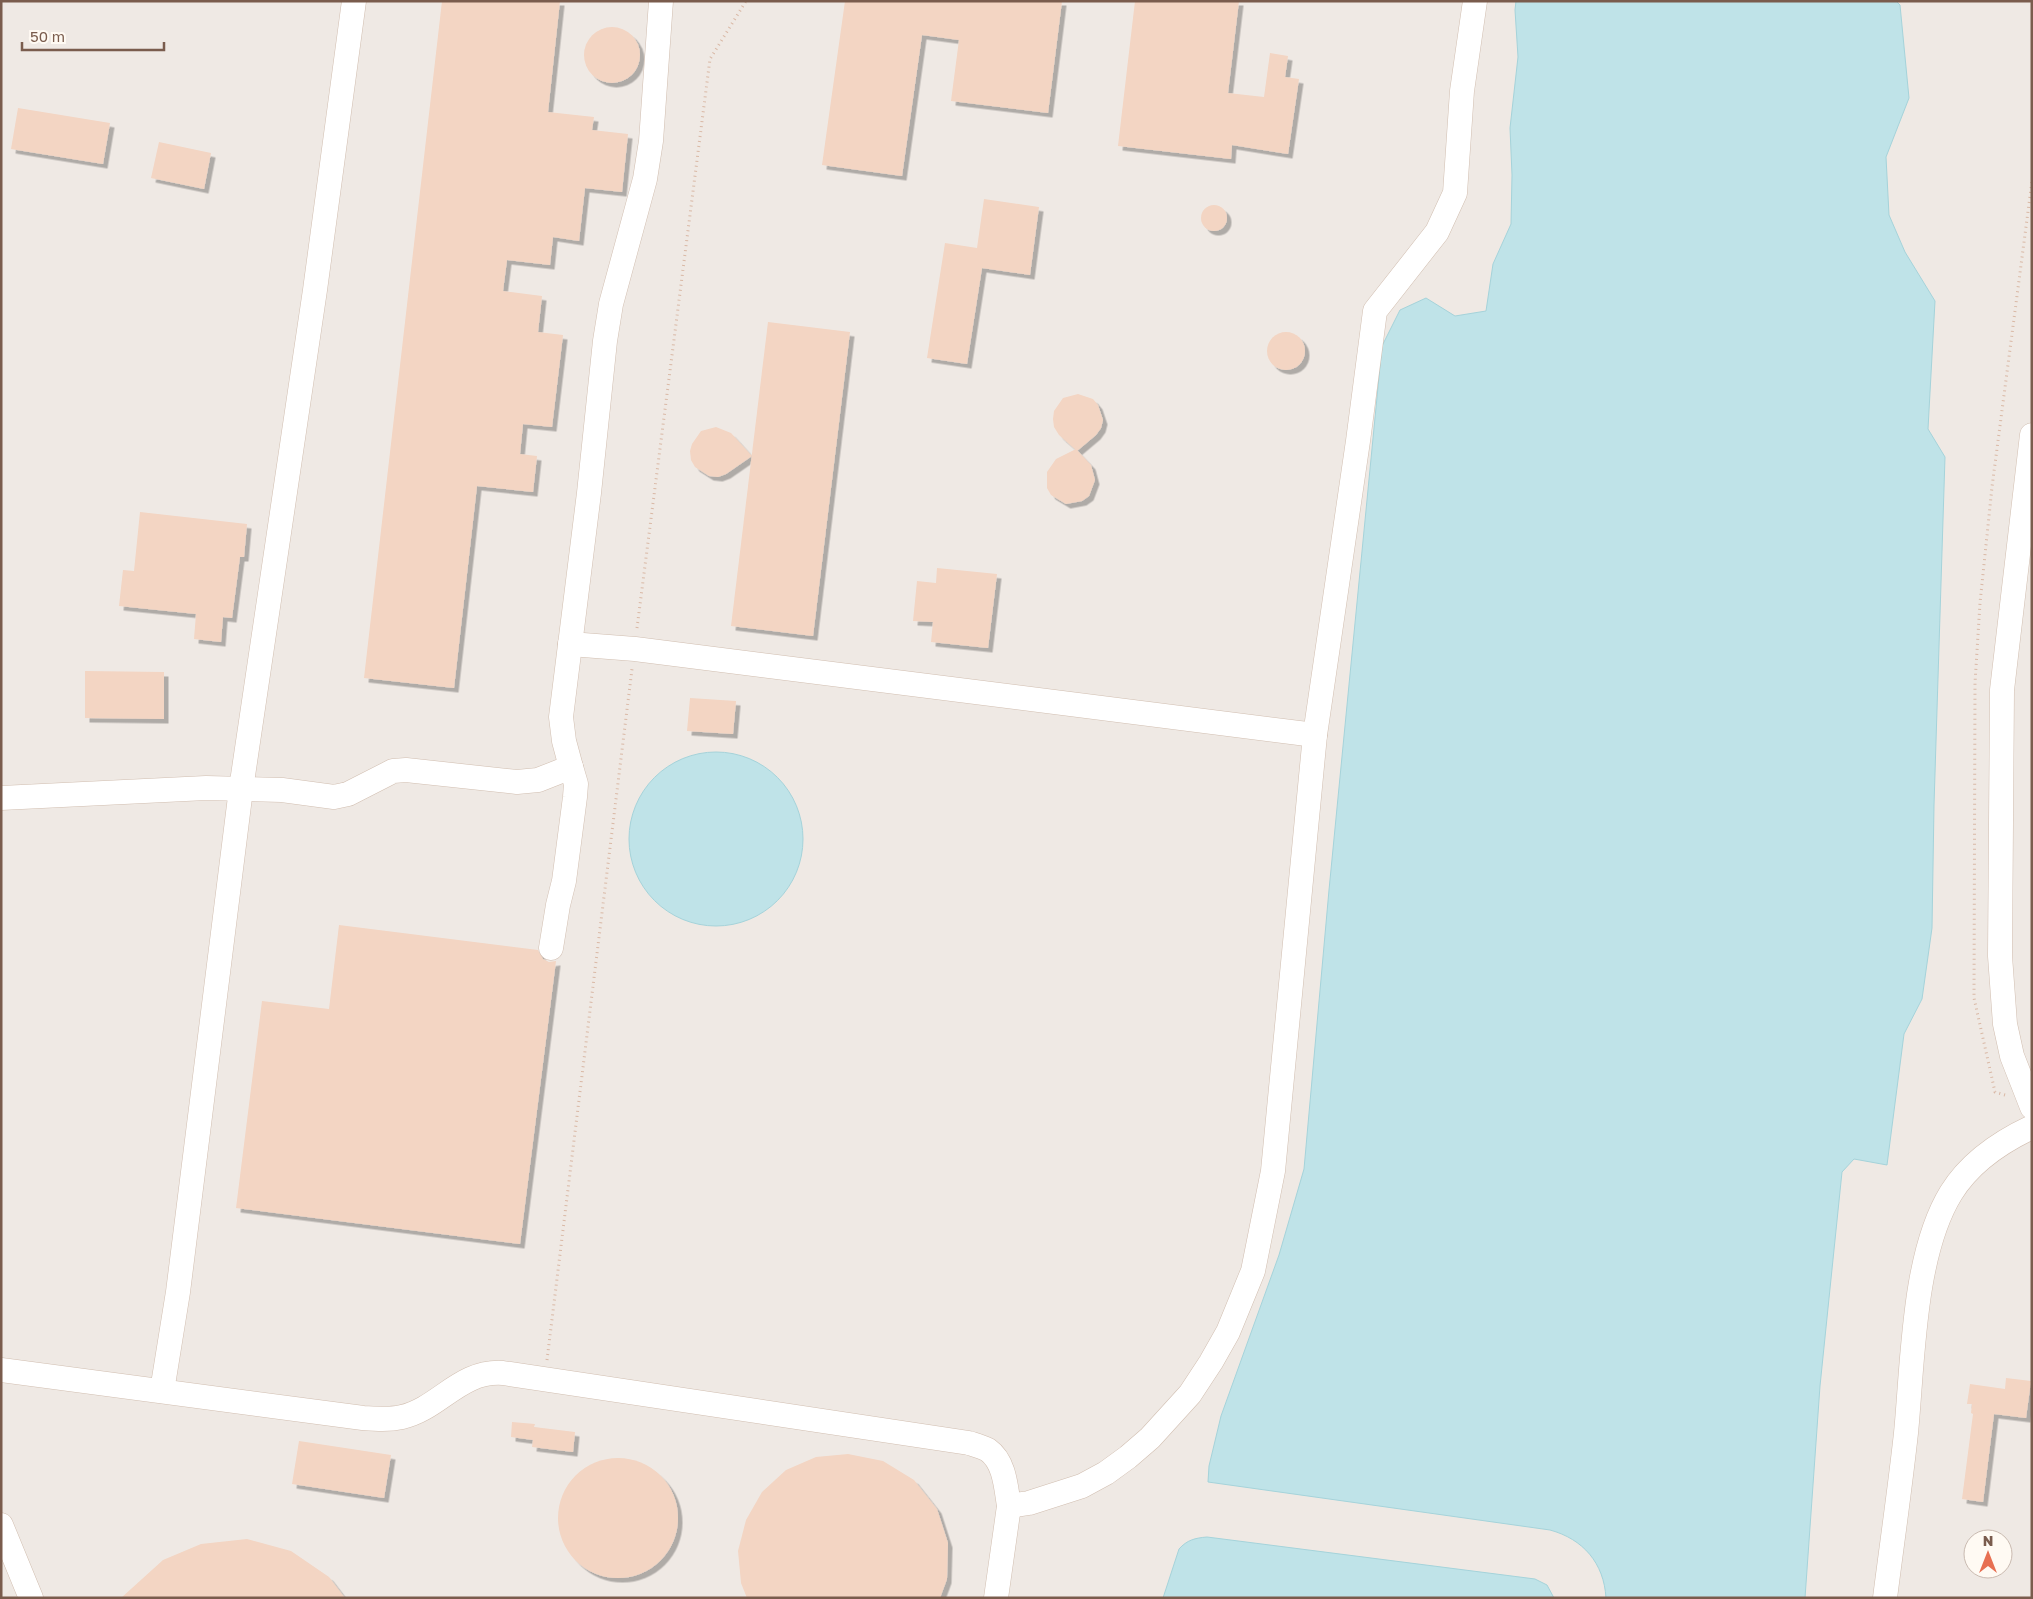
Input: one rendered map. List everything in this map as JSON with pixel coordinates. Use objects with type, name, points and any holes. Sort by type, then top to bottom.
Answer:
[{"type":"street","points":[[162,1391],[178,1292],[241,789],[316,290],[354,1]]},
{"type":"street","points":[[551,948],[564,881],[576,784],[564,741],[561,717],[606,332],[611,304],[645,179],[651,141],[661,1]]},
{"type":"street","points":[[1009,1506],[1029,1503],[1082,1486],[1121,1463],[1150,1438],[1190,1394],[1211,1362],[1228,1332],[1247,1287],[1257,1255],[1273,1170],[1315,735],[1375,311],[1437,232],[1455,193],[1462,91],[1474,1]]},
{"type":"street","points":[[2032,435],[2002,690],[2000,956],[2005,1024],[2012,1056],[2032,1108]]},
{"type":"street","points":[[570,644],[635,650],[1315,735]]},
{"type":"street","points":[[1,798],[206,788],[282,790],[334,796],[348,794],[393,772],[406,770],[517,782],[538,780],[571,767]]},
{"type":"street","points":[[1885,1598],[1922,1278],[1934,1228],[1952,1192],[1981,1158],[2007,1139],[2032,1127]]},
{"type":"street","points":[[1,1370],[363,1418],[384,1419],[402,1417],[422,1408],[472,1377],[484,1373],[503,1373],[968,1444],[988,1450],[1000,1465],[1004,1477],[1009,1506],[996,1598]]},
{"type":"street","points":[[1,1525],[31,1598]]},
{"type":"path","points":[[545,1379],[710,59],[746,1]]},
{"type":"shaded area","points":[[1,1],[2032,1],[2032,1598],[1,1598]]},
{"type":"water","points":[[1516,1],[1896,1],[1900,5],[1909,98],[1886,157],[1889,215],[1905,252],[1935,301],[1928,429],[1945,457],[1932,928],[1922,999],[1904,1034],[1887,1165],[1854,1159],[1842,1172],[1820,1386],[1805,1598],[1606,1598],[1601,1574],[1590,1554],[1582,1546],[1562,1534],[1550,1530],[1208,1482],[1209,1466],[1221,1416],[1279,1255],[1304,1169],[1382,346],[1400,310],[1426,298],[1455,316],[1486,311],[1493,264],[1511,224],[1512,175],[1510,128],[1518,57]]},
{"type":"water","points":[[707,752],[725,752],[757,762],[778,777],[793,798],[803,830],[803,848],[793,880],[778,901],[757,916],[741,922],[725,926],[707,926],[675,916],[654,901],[639,880],[633,864],[629,848],[629,830],[639,798],[654,777],[675,762],[691,756]]},
{"type":"water","points":[[1207,1537],[1535,1579],[1547,1585],[1554,1598],[1163,1598],[1179,1549],[1185,1543],[1192,1540]]},
{"type":"building","points":[[442,1],[560,1],[548,112],[594,117],[592,130],[628,134],[622,192],[585,188],[579,241],[553,237],[550,265],[507,260],[503,291],[542,296],[538,332],[563,335],[552,427],[523,424],[520,454],[537,456],[533,492],[477,486],[454,688],[364,678]]},
{"type":"building","points":[[845,1],[1062,1],[1048,113],[951,101],[959,40],[922,35],[902,176],[822,165]]},
{"type":"building","points":[[1135,1],[1239,1],[1228,93],[1264,97],[1270,53],[1288,56],[1285,77],[1299,79],[1288,154],[1232,145],[1231,159],[1118,146]]},
{"type":"building","points":[[612,27],[623,29],[632,35],[638,44],[640,55],[638,66],[632,75],[623,81],[612,83],[601,81],[592,75],[586,66],[584,55],[586,44],[592,35],[601,29]]},
{"type":"building","points":[[18,108],[110,123],[103,164],[11,149]]},
{"type":"building","points":[[159,142],[211,153],[204,189],[151,178]]},
{"type":"building","points":[[984,199],[1039,207],[1030,275],[982,268],[967,364],[927,358],[945,243],[977,248]]},
{"type":"building","points":[[1214,205],[1223,209],[1227,218],[1223,227],[1214,231],[1205,227],[1201,218],[1205,209]]},
{"type":"building","points":[[768,322],[850,332],[813,636],[731,626]]},
{"type":"building","points":[[1286,332],[1299,338],[1305,351],[1299,364],[1286,370],[1273,364],[1267,351],[1273,338]]},
{"type":"building","points":[[1078,394],[1093,399],[1098,405],[1103,420],[1101,428],[1096,435],[1077,451],[1059,435],[1054,427],[1053,419],[1054,411],[1063,398]]},
{"type":"building","points":[[716,427],[731,433],[752,456],[726,474],[718,477],[709,476],[695,467],[691,460],[690,451],[692,444],[701,431]]},
{"type":"building","points":[[1076,449],[1091,465],[1095,480],[1089,496],[1082,501],[1066,504],[1051,495],[1047,488],[1047,472],[1056,459]]},
{"type":"building","points":[[140,512],[247,524],[244,557],[240,557],[232,618],[223,617],[221,642],[194,639],[196,614],[119,606],[123,570],[134,571]]},
{"type":"building","points":[[937,568],[997,574],[988,648],[931,642],[933,622],[913,621],[917,581],[936,583]]},
{"type":"building","points":[[85,671],[164,672],[164,719],[85,718]]},
{"type":"building","points":[[690,698],[736,701],[733,734],[687,731]]},
{"type":"building","points":[[339,925],[538,950],[543,959],[549,962],[556,961],[520,1244],[236,1208],[262,1001],[329,1009]]},
{"type":"building","points":[[2006,1378],[2031,1381],[2026,1418],[1994,1414],[1983,1502],[1962,1499],[1973,1414],[1971,1413],[1972,1404],[1967,1404],[1970,1384],[2005,1389]]},
{"type":"building","points":[[512,1422],[535,1424],[534,1427],[575,1432],[573,1452],[532,1447],[533,1440],[511,1437]]},
{"type":"building","points":[[299,1441],[391,1455],[384,1498],[292,1484]]},
{"type":"building","points":[[848,1454],[883,1461],[914,1480],[937,1509],[948,1543],[947,1579],[940,1598],[747,1598],[741,1583],[738,1551],[746,1520],[762,1492],[786,1470],[816,1457]]},
{"type":"building","points":[[618,1458],[641,1463],[651,1468],[660,1476],[668,1485],[673,1495],[678,1518],[673,1541],[668,1551],[660,1560],[651,1568],[641,1573],[618,1578],[595,1573],[585,1568],[576,1560],[568,1551],[563,1541],[558,1518],[563,1495],[568,1485],[576,1476],[585,1468],[595,1463]]},
{"type":"building","points":[[247,1539],[291,1551],[329,1577],[345,1598],[121,1598],[163,1560],[201,1544]]}]
